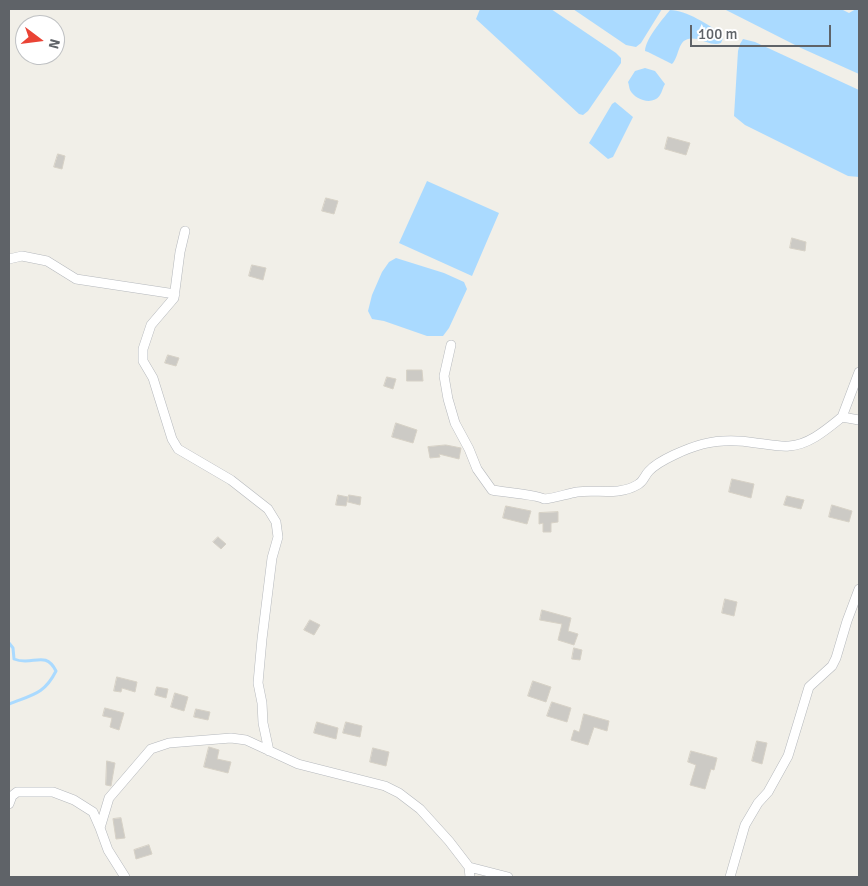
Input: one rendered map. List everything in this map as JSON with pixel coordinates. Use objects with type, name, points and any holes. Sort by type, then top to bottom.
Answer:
[{"type":"street","points":[[185,231],[180,252],[174,298],[151,325],[145,342],[143,361],[153,378],[172,439],[178,449],[230,480],[268,509],[276,522],[278,537],[272,558],[258,683],[269,751]]},
{"type":"street","points":[[9,259],[22,256],[47,261],[76,279],[174,294]]},
{"type":"street","points":[[452,345],[444,376],[448,399],[455,423],[469,449],[477,470],[492,490],[534,497],[539,496],[544,499],[557,498],[579,492],[620,491],[636,486],[658,464],[702,444],[723,441],[790,446],[813,438],[842,417],[859,372]]},
{"type":"street","points":[[842,417],[859,420]]},
{"type":"street","points":[[730,877],[745,825],[758,803],[768,792],[788,756],[809,687],[832,666],[836,658],[859,589]]},
{"type":"street","points":[[100,828],[109,798],[151,749],[169,743],[231,738],[246,740],[298,764],[385,786],[399,792],[420,808],[449,841],[469,867],[470,877]]},
{"type":"street","points":[[9,804],[12,796],[17,792],[53,792],[80,803],[93,812],[108,850],[125,877]]},
{"type":"street","points":[[469,867],[508,877]]},
{"type":"water","points":[[480,9],[551,9],[616,53],[621,58],[621,63],[588,111],[583,115],[579,114],[476,19]]},
{"type":"water","points":[[573,9],[662,9],[641,43],[636,47],[626,45]]},
{"type":"water","points":[[724,9],[841,9],[849,13],[859,9],[859,74],[801,48]]},
{"type":"water","points":[[670,10],[683,12],[711,26],[722,34],[721,43],[712,44],[697,39],[686,40],[682,43],[672,64],[645,51],[651,35]]},
{"type":"water","points":[[743,39],[755,42],[859,90],[859,177],[848,176],[745,125],[734,116],[738,51]]},
{"type":"water","points":[[645,68],[655,71],[665,84],[660,95],[649,101],[640,99],[632,94],[628,82],[635,71]]},
{"type":"water","points":[[615,102],[633,117],[613,157],[608,159],[589,143]]},
{"type":"water","points":[[427,181],[499,213],[472,276],[399,243]]},
{"type":"water","points":[[396,258],[444,273],[464,282],[467,289],[449,328],[443,336],[427,336],[384,321],[372,319],[368,311],[372,295],[382,272],[389,262]]},
{"type":"building","points":[[668,137],[690,143],[686,155],[665,149]]},
{"type":"building","points":[[58,154],[65,156],[62,169],[54,167]]},
{"type":"building","points":[[326,198],[338,201],[334,214],[322,211]]},
{"type":"building","points":[[792,238],[806,242],[805,251],[790,248]]},
{"type":"building","points":[[252,265],[266,268],[263,280],[249,276]]},
{"type":"building","points":[[168,355],[179,358],[176,366],[165,363]]},
{"type":"building","points":[[407,370],[422,370],[423,381],[407,381]]},
{"type":"building","points":[[387,377],[396,379],[393,389],[384,386]]},
{"type":"building","points":[[396,423],[417,430],[413,443],[392,437]]},
{"type":"building","points":[[446,445],[461,448],[459,459],[439,454],[440,457],[430,458],[428,447]]},
{"type":"building","points":[[732,479],[754,484],[751,498],[729,492]]},
{"type":"building","points":[[338,495],[348,497],[346,506],[336,505]]},
{"type":"building","points":[[349,495],[361,497],[360,505],[348,502]]},
{"type":"building","points":[[787,496],[804,500],[801,509],[784,505]]},
{"type":"building","points":[[832,505],[852,511],[849,522],[829,517]]},
{"type":"building","points":[[506,506],[531,511],[527,524],[503,518]]},
{"type":"building","points":[[558,512],[558,522],[551,523],[551,532],[543,532],[543,523],[539,524],[539,513]]},
{"type":"building","points":[[218,537],[226,544],[221,549],[213,542]]},
{"type":"building","points":[[725,599],[737,602],[734,616],[722,613]]},
{"type":"building","points":[[542,610],[571,618],[568,631],[578,634],[574,645],[558,640],[562,624],[540,620]]},
{"type":"building","points":[[310,620],[320,625],[314,635],[304,630]]},
{"type":"building","points":[[574,648],[582,650],[580,660],[572,659]]},
{"type":"building","points":[[117,677],[137,682],[135,692],[122,688],[121,692],[114,691]]},
{"type":"building","points":[[533,681],[551,687],[546,702],[528,696]]},
{"type":"building","points":[[157,687],[168,689],[166,698],[155,695]]},
{"type":"building","points":[[175,693],[188,697],[184,711],[171,707]]},
{"type":"building","points":[[552,702],[571,708],[567,722],[547,716]]},
{"type":"building","points":[[105,708],[124,713],[119,730],[110,727],[112,718],[103,716]]},
{"type":"building","points":[[196,709],[210,712],[208,720],[194,717]]},
{"type":"building","points":[[584,714],[609,721],[607,731],[594,727],[588,745],[571,740],[574,730],[579,732]]},
{"type":"building","points":[[317,722],[338,728],[336,739],[314,733]]},
{"type":"building","points":[[346,722],[362,726],[360,737],[343,733]]},
{"type":"building","points":[[757,741],[767,743],[762,764],[752,761]]},
{"type":"building","points":[[209,747],[219,750],[217,759],[231,762],[228,773],[204,767]]},
{"type":"building","points":[[373,748],[389,752],[386,766],[370,762]]},
{"type":"building","points":[[691,751],[717,758],[714,770],[711,769],[705,789],[690,785],[696,765],[688,762]]},
{"type":"building","points":[[107,761],[115,763],[111,786],[106,785]]},
{"type":"building","points":[[121,818],[125,838],[116,839],[113,819]]},
{"type":"building","points":[[149,845],[152,854],[136,859],[134,850]]},
{"type":"waterway","points":[[9,643],[13,648],[14,659],[21,661],[47,661],[52,664],[56,671],[42,690],[9,704]]}]
